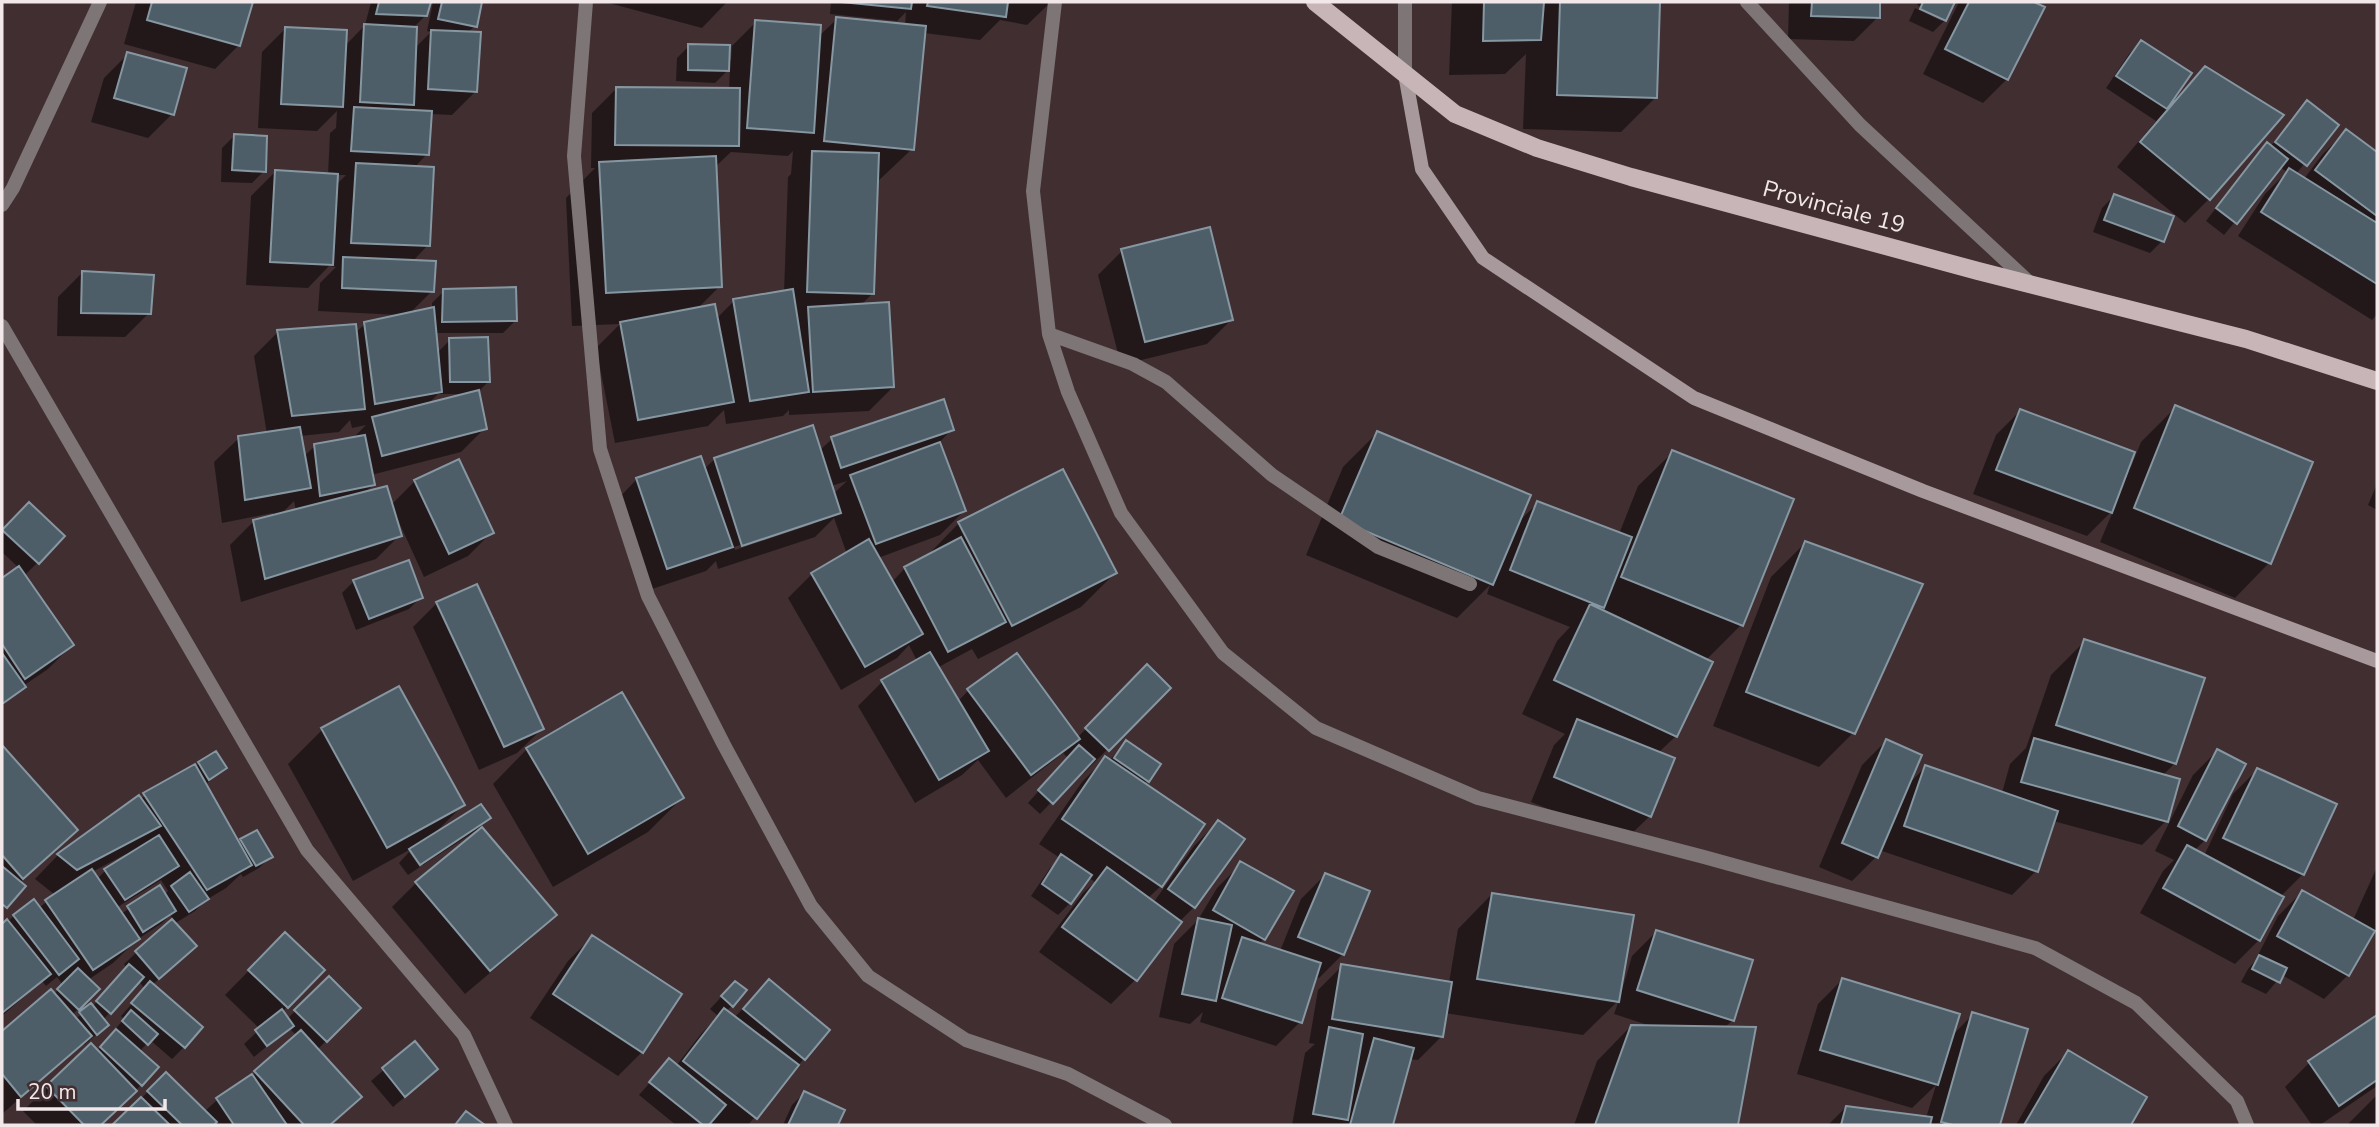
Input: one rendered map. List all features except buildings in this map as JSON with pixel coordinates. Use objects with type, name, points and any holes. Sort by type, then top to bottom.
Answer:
[{"type":"main road","name":"Provinciale 19","points":[[1315,2],[1455,114],[1537,148],[2031,285],[2246,339],[2377,381]]},
{"type":"street","points":[[2,205],[13,188],[100,2]]},
{"type":"street","points":[[586,2],[574,156],[600,449],[648,596],[724,745],[811,906],[868,976],[966,1040],[1068,1074],[1165,1125]]},
{"type":"street","points":[[1055,2],[1033,191],[1049,334],[1068,392],[1121,513],[1223,653],[1316,728],[1478,798],[2035,948],[2136,1003],[2236,1101],[2247,1125]]},
{"type":"street","points":[[1405,2],[1405,74],[1422,169],[1483,258],[1694,398],[1923,491],[2377,661]]},
{"type":"street","points":[[1747,2],[1860,125],[2031,285]]},
{"type":"street","points":[[2,326],[307,850],[464,1034],[506,1125]]},
{"type":"street","points":[[1049,334],[1133,365],[1166,382],[1272,475],[1378,547],[1470,584]]}]
